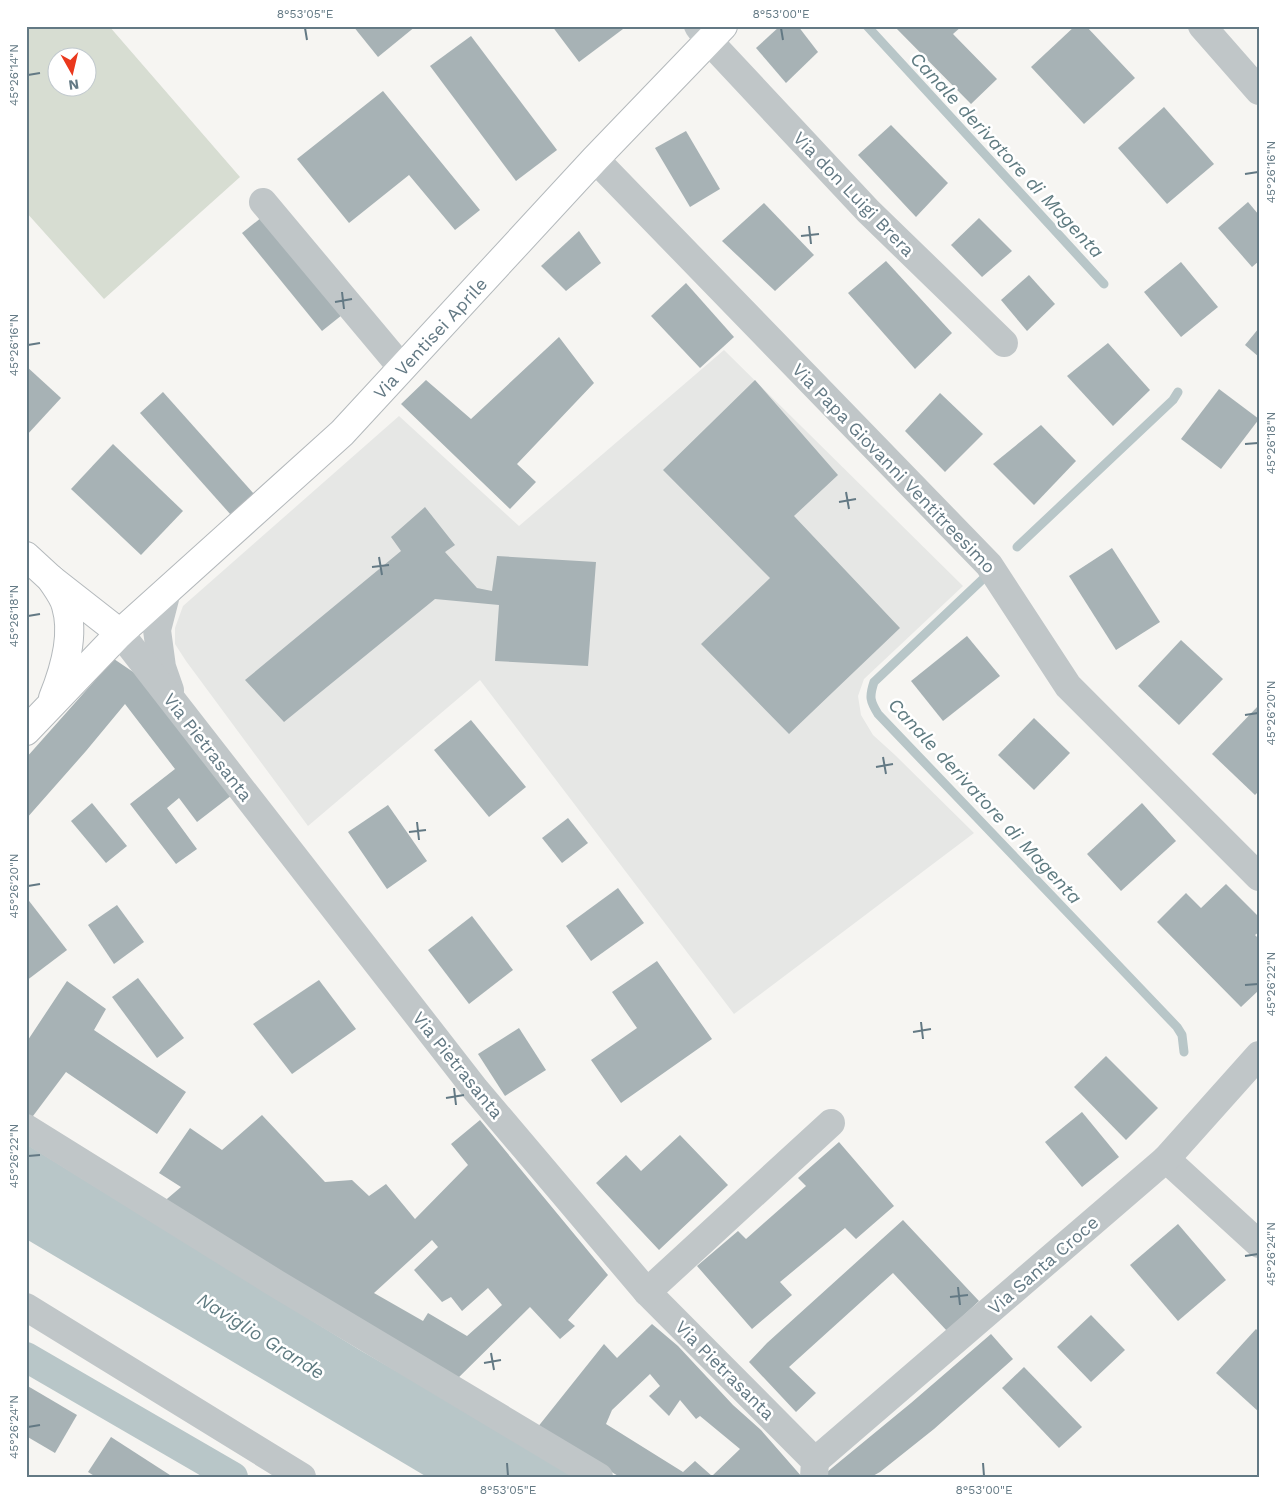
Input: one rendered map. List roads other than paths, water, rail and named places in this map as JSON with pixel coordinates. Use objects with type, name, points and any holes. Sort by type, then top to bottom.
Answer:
[{"type":"main road","name":"Via Ventisei Aprile","points":[[26,730],[120,633],[342,433],[595,159],[710,31]]},
{"type":"main road","points":[[26,556],[120,633]]},
{"type":"main road","points":[[49,707],[70,639],[66,604],[51,578]]},
{"type":"street","points":[[1202,26],[1259,91]]},
{"type":"street","name":"Via don Luigi Brera","points":[[710,31],[868,212],[1004,343]]},
{"type":"street","name":"Via Papa Giovanni Ventitreesimo","points":[[595,159],[990,565],[1068,686],[1259,877]]},
{"type":"street","points":[[263,202],[402,368]]},
{"type":"street","points":[[167,591],[157,630],[162,666],[175,703]]},
{"type":"street","name":"Via Pietrasanta","points":[[120,633],[475,1089],[648,1292],[814,1469]]},
{"type":"street","name":"Via Santa Croce","points":[[814,1469],[1166,1159],[1259,1055]]},
{"type":"street","points":[[648,1292],[831,1123]]},
{"type":"street","points":[[26,1128],[272,1281],[599,1477]]},
{"type":"street","points":[[1166,1159],[1259,1244]]},
{"type":"street","points":[[26,1308],[302,1477]]},
{"type":"water","name":"Naviglio Grande","points":[[26,1144],[358,1349],[518,1441],[575,1477],[427,1477],[26,1239]]},
{"type":"waterway","name":"Canale derivatore di Magenta","points":[[867,26],[1104,284]]},
{"type":"waterway","name":"Canale derivatore di Magenta","points":[[1017,547],[1173,400],[1178,392]]},
{"type":"waterway","name":"Canale derivatore di Magenta","points":[[984,578],[874,682],[871,691],[873,706],[878,714],[1177,1027],[1182,1035],[1184,1052]]},
{"type":"waterway","points":[[26,1357],[233,1477]]}]
